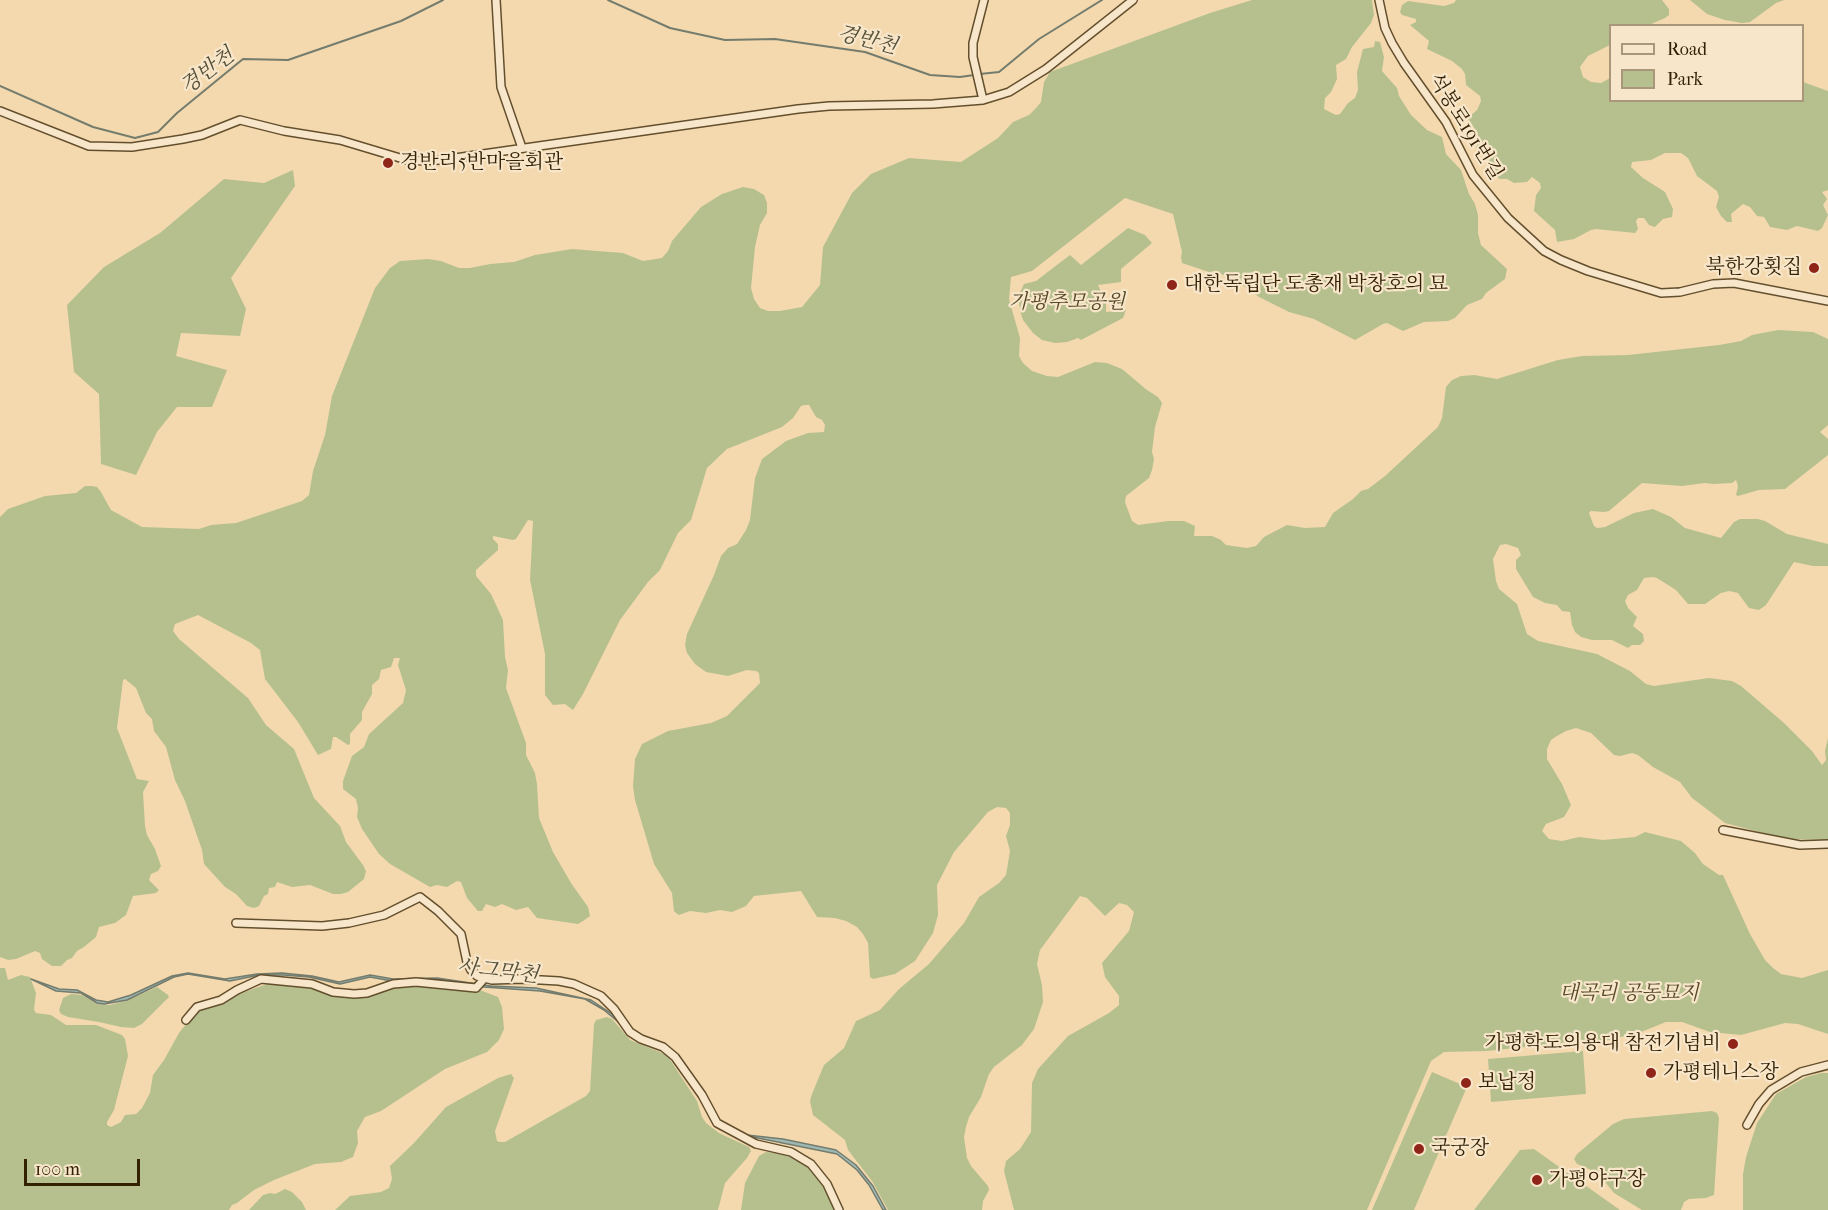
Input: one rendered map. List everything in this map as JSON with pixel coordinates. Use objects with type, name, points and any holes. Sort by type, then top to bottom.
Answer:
[{"type":"street","points":[[496,0],[501,87],[522,148]]},
{"type":"street","points":[[983,100],[973,43],[984,0]]},
{"type":"street","points":[[0,111],[89,146],[132,147],[183,139],[202,135],[240,120],[340,140],[410,161],[441,160],[798,109],[983,100],[1009,92],[1046,69],[1133,0]]},
{"type":"street","name":"석봉로191번길","points":[[1379,0],[1385,28],[1392,43],[1446,122],[1473,176],[1508,218],[1544,251],[1561,261],[1588,271],[1662,293],[1680,292],[1713,284],[1734,283],[1828,302]]},
{"type":"street","points":[[1723,830],[1800,845],[1828,844]]},
{"type":"street","points":[[237,923],[322,926],[349,923],[384,915],[420,897],[461,934],[467,962],[471,970],[483,980],[559,981],[574,984],[601,996],[614,1009],[630,1032],[641,1039],[663,1047],[675,1057],[702,1095],[717,1123],[756,1144],[791,1152],[811,1164],[827,1184],[838,1210]]},
{"type":"street","points":[[186,1020],[197,1007],[222,1000],[237,990],[261,980],[301,982],[333,992],[354,994],[393,984],[416,982],[476,988],[483,980]]},
{"type":"street","points":[[1747,1125],[1759,1104],[1771,1090],[1801,1072],[1828,1065]]},
{"type":"green space","name":"대곡리 공동묘지","points":[[1252,0],[1372,0],[1374,15],[1371,23],[1352,47],[1346,59],[1336,65],[1337,79],[1331,92],[1325,98],[1324,109],[1336,115],[1340,114],[1355,98],[1358,90],[1357,72],[1363,49],[1374,47],[1375,41],[1380,42],[1384,57],[1382,71],[1397,88],[1399,96],[1411,115],[1427,130],[1442,137],[1446,154],[1461,170],[1478,215],[1481,245],[1507,269],[1505,279],[1486,293],[1482,299],[1467,305],[1455,318],[1448,321],[1424,322],[1403,331],[1387,323],[1355,340],[1314,319],[1289,312],[1216,271],[1209,272],[1182,263],[1182,252],[1173,214],[1125,198],[1032,271],[1011,277],[1009,299],[1020,338],[1019,356],[1032,371],[1058,377],[1095,362],[1107,363],[1122,369],[1158,397],[1162,403],[1155,427],[1152,470],[1149,478],[1126,496],[1125,502],[1132,521],[1138,525],[1184,521],[1195,526],[1194,536],[1212,536],[1226,545],[1247,548],[1256,546],[1264,537],[1287,525],[1305,528],[1325,527],[1333,513],[1385,476],[1438,427],[1442,418],[1446,387],[1452,380],[1461,376],[1474,375],[1497,379],[1558,360],[1719,345],[1778,330],[1813,332],[1828,339],[1828,425],[1820,432],[1828,439],[1828,455],[1785,489],[1759,490],[1738,496],[1736,495],[1738,486],[1736,480],[1732,483],[1682,486],[1642,483],[1609,511],[1589,513],[1597,528],[1605,527],[1634,513],[1653,509],[1671,517],[1685,528],[1721,538],[1734,522],[1740,519],[1758,519],[1787,534],[1828,544],[1828,566],[1794,562],[1766,605],[1759,610],[1749,608],[1738,593],[1729,591],[1721,593],[1705,604],[1688,604],[1676,590],[1657,578],[1644,578],[1637,590],[1628,595],[1625,601],[1637,617],[1633,626],[1643,634],[1644,641],[1640,645],[1632,645],[1628,648],[1612,640],[1592,640],[1581,637],[1575,632],[1570,612],[1562,611],[1557,605],[1545,603],[1533,597],[1516,569],[1516,560],[1521,555],[1518,548],[1506,544],[1500,545],[1493,559],[1499,589],[1517,604],[1527,634],[1538,641],[1597,654],[1630,671],[1646,684],[1654,686],[1709,678],[1732,681],[1784,723],[1812,751],[1822,765],[1826,760],[1825,751],[1828,738],[1828,840],[1786,839],[1725,823],[1692,798],[1680,782],[1653,767],[1638,755],[1632,753],[1614,755],[1591,733],[1576,728],[1551,740],[1547,749],[1547,759],[1571,805],[1564,817],[1546,824],[1542,831],[1549,839],[1562,841],[1579,837],[1603,840],[1635,837],[1645,832],[1681,841],[1695,853],[1703,864],[1719,875],[1723,875],[1750,934],[1765,960],[1773,968],[1781,974],[1802,978],[1828,970],[1828,1034],[1798,1024],[1785,1023],[1741,1035],[1710,1032],[1682,1022],[1666,1022],[1641,1032],[1605,1041],[1583,1041],[1487,1051],[1444,1052],[1431,1061],[1367,1210],[1014,1210],[1004,1171],[1006,1161],[1020,1149],[1031,1132],[1032,1083],[1038,1069],[1068,1036],[1119,1005],[1119,996],[1105,977],[1102,963],[1129,931],[1134,912],[1127,905],[1119,903],[1105,916],[1087,898],[1080,896],[1040,950],[1037,964],[1043,1002],[1034,1029],[1022,1045],[994,1067],[969,1117],[964,1137],[967,1158],[989,1190],[983,1201],[982,1210],[888,1210],[872,1181],[848,1150],[845,1140],[813,1115],[810,1101],[812,1094],[824,1065],[844,1048],[856,1021],[880,1010],[899,989],[929,964],[964,923],[979,897],[1006,875],[1010,851],[1006,836],[1010,825],[1010,813],[1006,808],[997,807],[988,812],[954,852],[937,885],[938,915],[933,933],[915,961],[895,974],[873,979],[870,977],[868,943],[863,934],[857,927],[846,921],[817,917],[801,891],[754,896],[746,906],[732,912],[720,910],[706,913],[690,911],[679,915],[676,913],[672,893],[654,864],[633,786],[635,759],[642,744],[668,731],[711,723],[727,716],[760,683],[759,673],[756,671],[747,670],[728,676],[706,672],[695,664],[687,653],[685,645],[687,634],[721,556],[728,548],[737,544],[746,530],[750,520],[755,478],[762,459],[786,441],[808,433],[824,432],[825,425],[816,417],[809,405],[801,406],[793,418],[782,427],[727,449],[707,468],[691,520],[678,533],[660,570],[648,582],[620,620],[573,710],[565,704],[553,705],[545,695],[545,654],[530,580],[533,521],[528,520],[516,539],[493,536],[498,544],[498,550],[476,570],[476,576],[491,594],[503,620],[508,670],[506,688],[526,743],[526,755],[535,773],[539,818],[553,852],[588,907],[590,916],[583,921],[578,924],[537,918],[528,907],[516,910],[502,904],[495,907],[486,904],[482,911],[478,911],[467,898],[461,882],[457,881],[447,887],[437,885],[430,887],[390,864],[379,854],[362,829],[357,817],[356,799],[343,789],[343,781],[352,756],[364,747],[369,734],[403,703],[406,690],[398,665],[400,658],[394,658],[391,667],[381,670],[379,679],[372,685],[372,694],[362,712],[362,720],[350,734],[350,744],[333,737],[331,749],[318,755],[298,722],[265,679],[260,650],[198,615],[175,624],[173,631],[179,639],[248,698],[266,725],[294,749],[314,798],[340,826],[346,842],[363,865],[366,871],[364,879],[348,892],[341,894],[333,894],[310,885],[292,887],[277,882],[275,887],[269,888],[268,894],[264,896],[259,906],[254,908],[247,906],[204,864],[202,850],[175,780],[166,747],[154,731],[152,719],[146,713],[136,688],[125,679],[123,680],[117,728],[137,779],[149,781],[143,792],[145,826],[161,866],[158,871],[151,874],[149,880],[159,890],[156,893],[133,896],[126,915],[115,923],[99,927],[96,937],[61,966],[52,966],[42,959],[40,953],[35,951],[16,959],[8,960],[0,957],[0,517],[8,509],[45,496],[76,493],[85,486],[92,486],[97,487],[101,492],[111,510],[142,527],[199,529],[211,525],[236,523],[302,501],[309,495],[313,471],[325,435],[332,396],[375,288],[390,268],[400,261],[428,259],[459,268],[470,268],[514,262],[535,255],[572,249],[623,253],[643,261],[662,258],[672,241],[701,207],[722,194],[743,187],[754,189],[764,195],[767,203],[767,213],[760,225],[755,247],[751,288],[754,299],[760,308],[768,311],[802,307],[820,285],[823,247],[852,193],[871,174],[909,158],[961,162],[998,138],[1013,122],[1029,115],[1036,108],[1041,102],[1044,82],[1050,72],[1210,13]]},
{"type":"green space","points":[[1456,0],[1662,0],[1669,9],[1669,15],[1651,24],[1609,24],[1609,46],[1588,56],[1580,67],[1583,77],[1591,82],[1601,83],[1609,79],[1609,102],[1804,102],[1804,82],[1828,91],[1828,190],[1822,192],[1827,199],[1823,205],[1828,215],[1822,228],[1818,231],[1797,226],[1787,230],[1770,227],[1764,217],[1757,216],[1750,207],[1743,204],[1731,214],[1732,222],[1727,222],[1716,207],[1719,197],[1717,191],[1697,176],[1688,158],[1681,153],[1665,153],[1651,160],[1632,162],[1631,167],[1665,192],[1673,209],[1672,217],[1663,219],[1655,227],[1649,225],[1644,218],[1638,218],[1636,221],[1638,229],[1635,233],[1596,229],[1574,239],[1557,242],[1555,230],[1534,211],[1536,195],[1541,188],[1540,183],[1532,177],[1527,182],[1514,183],[1497,177],[1487,156],[1476,148],[1478,134],[1468,118],[1477,110],[1481,101],[1480,96],[1466,85],[1462,69],[1452,61],[1427,49],[1429,41],[1410,25],[1416,22],[1416,19],[1402,15],[1400,12],[1402,5],[1408,1],[1444,6]]},
{"type":"green space","points":[[1690,0],[1784,0],[1776,3],[1750,22],[1742,23],[1707,14]]},
{"type":"green space","points":[[293,170],[295,186],[231,278],[246,309],[240,336],[181,333],[176,356],[227,370],[212,407],[177,407],[157,432],[136,475],[101,464],[99,394],[74,372],[67,305],[104,267],[160,233],[224,179],[264,183]]},
{"type":"green space","name":"가평추모공원","points":[[1128,228],[1145,235],[1152,243],[1121,269],[1121,282],[1098,285],[1106,302],[1106,312],[1126,310],[1123,318],[1081,340],[1078,338],[1055,343],[1042,340],[1033,333],[1021,314],[1018,297],[1024,284],[1036,281],[1070,255],[1081,265]]},
{"type":"green space","points":[[0,968],[5,968],[8,980],[21,975],[30,977],[36,993],[34,1010],[36,1013],[51,1015],[66,1025],[96,1025],[122,1035],[125,1039],[128,1056],[114,1110],[107,1122],[107,1125],[111,1127],[121,1122],[125,1115],[136,1114],[142,1108],[150,1093],[153,1075],[179,1033],[199,1008],[267,984],[310,986],[332,994],[414,984],[480,990],[498,997],[502,1007],[504,1029],[499,1040],[487,1052],[445,1069],[381,1111],[365,1117],[357,1131],[358,1143],[353,1157],[341,1162],[315,1164],[274,1180],[254,1190],[232,1205],[229,1210],[0,1210]]},
{"type":"green space","points":[[157,987],[169,997],[142,1024],[134,1028],[68,1017],[61,1014],[59,1010],[63,998],[71,994],[82,995],[97,1004],[110,1005]]},
{"type":"green space","points":[[607,1017],[612,1019],[630,1040],[667,1055],[697,1101],[706,1123],[719,1133],[749,1147],[751,1151],[747,1158],[725,1183],[718,1210],[335,1210],[350,1196],[381,1192],[389,1188],[392,1179],[390,1166],[446,1107],[498,1078],[511,1074],[514,1078],[495,1131],[497,1141],[500,1142],[505,1142],[586,1096],[590,1091],[594,1024],[596,1020]]},
{"type":"green space","points":[[1583,1051],[1586,1094],[1491,1102],[1488,1059]]},
{"type":"green space","name":"국궁장","points":[[1432,1072],[1467,1087],[1414,1210],[1372,1210]]},
{"type":"green space","points":[[1828,1073],[1828,1210],[1743,1210],[1743,1174],[1757,1123],[1776,1094],[1806,1077]]},
{"type":"green space","points":[[1712,1111],[1717,1113],[1719,1118],[1714,1195],[1689,1199],[1684,1202],[1681,1210],[1642,1210],[1614,1193],[1598,1173],[1577,1164],[1574,1159],[1613,1124],[1624,1119]]},
{"type":"green space","name":"가평야구장","points":[[1534,1149],[1620,1210],[1474,1210],[1520,1150]]},
{"type":"green space","points":[[766,1152],[791,1154],[810,1165],[831,1196],[835,1210],[741,1210],[745,1183],[759,1156]]},
{"type":"green space","points":[[285,1189],[292,1192],[302,1202],[306,1210],[249,1210],[263,1195],[275,1194]]},
{"type":"water","points":[[188,973],[225,979],[257,974],[282,973],[312,976],[339,982],[370,975],[393,979],[437,978],[491,986],[536,988],[591,1000],[612,1014],[629,1031],[604,1010],[585,999],[540,991],[484,987],[442,979],[392,981],[370,977],[340,984],[309,977],[283,975],[259,975],[230,981],[188,974],[174,977],[127,1000],[104,1004],[97,1003],[81,993],[56,991],[31,979],[59,989],[77,990],[96,1000],[108,1002],[131,995],[172,976]]},
{"type":"water","points":[[738,1134],[783,1139],[836,1150],[856,1165],[873,1186],[886,1210],[883,1210],[869,1185],[857,1170],[837,1154]]},
{"type":"waterway","name":"경반천","points":[[0,86],[93,127],[135,138],[158,132],[177,113],[243,59],[288,60],[401,21],[443,0]]},
{"type":"waterway","name":"경반천","points":[[608,0],[670,28],[725,40],[775,39],[865,52],[930,75],[960,77],[974,75]]},
{"type":"waterway","name":"경반천","points":[[980,74],[999,72],[1039,39],[1102,0]]},
{"type":"place","name":"경반리5반마을회관","points":[[388,163]]},
{"type":"place","name":"북한강횟집","points":[[1814,268]]},
{"type":"place","name":"대한독립단 도총재 박창호의 묘","points":[[1172,285]]},
{"type":"place","name":"가평학도의용대 참전기념비","points":[[1733,1044]]},
{"type":"place","name":"가평테니스장","points":[[1651,1073]]},
{"type":"place","name":"보납정","points":[[1466,1083]]},
{"type":"place","name":"국궁장","points":[[1419,1149]]},
{"type":"place","name":"가평야구장","points":[[1537,1180]]},
{"type":"water label","name":"사그막천","points":[[498,972]]}]
